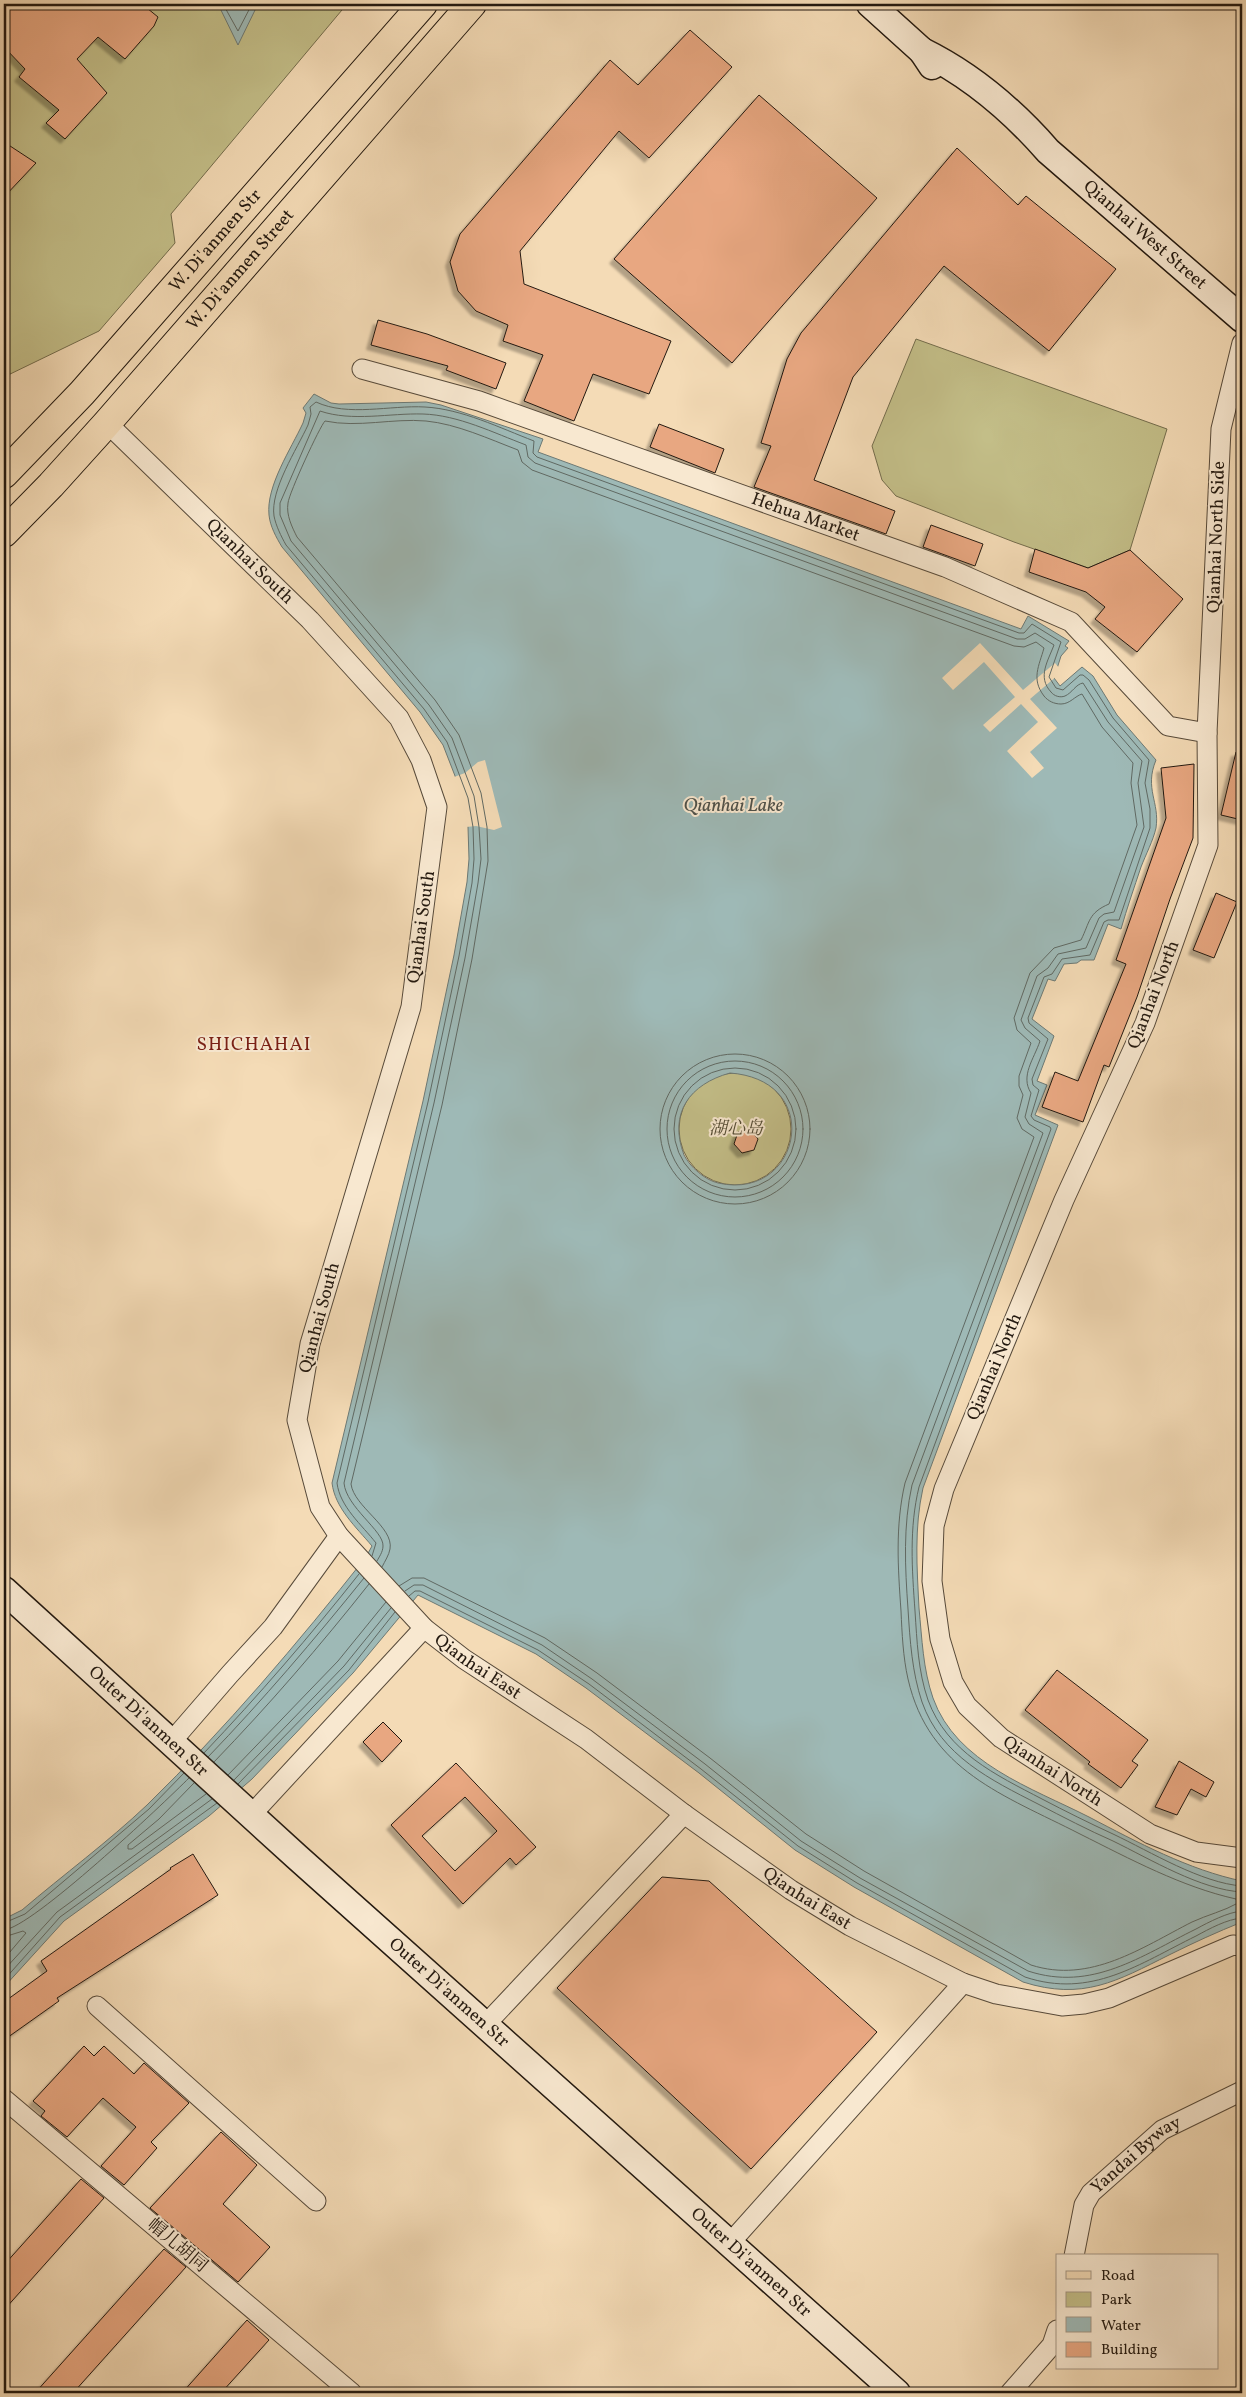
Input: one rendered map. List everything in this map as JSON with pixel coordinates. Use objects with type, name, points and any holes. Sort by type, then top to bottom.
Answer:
[{"type":"main road","name":"W. Di'anmen Str","points":[[4,474],[82,392],[423,4]]},
{"type":"main road","name":"W. Di'anmen Street","points":[[4,533],[107,423],[384,108],[472,4]]},
{"type":"main road","name":"Qianhai West Street","points":[[870,4],[922,51],[939,78],[1010,135],[1018,140],[1048,151],[1242,319]]},
{"type":"main road","name":"Outer Di'anmen Str","points":[[4,1590],[304,1863],[897,2393]]},
{"type":"street","name":"Qianhai North Side","points":[[1207,733],[1221,429],[1242,343]]},
{"type":"street","name":"Hehua Market","points":[[362,369],[479,401],[963,575],[1072,622],[1168,726],[1207,733]]},
{"type":"street","name":"Qianhai South","points":[[107,423],[310,620],[400,718],[421,760],[438,807],[411,1007],[310,1344],[297,1420],[320,1507],[339,1536],[424,1628]]},
{"type":"street","name":"Qianhai North","points":[[1207,733],[1208,845],[1145,1023],[1064,1200],[944,1489],[934,1526],[931,1559],[940,1639],[953,1682],[967,1706],[1001,1738],[1150,1834],[1196,1852],[1242,1858]]},
{"type":"street","points":[[172,1741],[274,1627],[339,1536]]},
{"type":"street","points":[[252,1814],[424,1628]]},
{"type":"street","name":"Qianhai East","points":[[424,1628],[509,1690],[586,1739],[684,1814],[791,1890],[850,1926],[963,1983],[996,1994],[1062,2006],[1084,2004],[1109,1998],[1233,1945],[1242,1946]]},
{"type":"street","points":[[486,2024],[684,1814]]},
{"type":"street","points":[[730,2243],[963,1983]]},
{"type":"street","points":[[97,2006],[316,2202]]},
{"type":"street","name":"Yandai Byway","points":[[1074,2254],[1084,2205],[1090,2193],[1162,2130],[1242,2091]]},
{"type":"street","name":"帽儿胡同","points":[[4,2098],[352,2393]]},
{"type":"street","points":[[1010,2393],[1052,2345],[1056,2333]]},
{"type":"green space","points":[[4,4],[347,4],[171,214],[175,243],[99,331],[4,377]]},
{"type":"green space","points":[[916,339],[1167,429],[1130,550],[1088,568],[1014,542],[896,496],[882,480],[872,446]]},
{"type":"green space","name":"湖心岛","points":[[735,1073],[757,1077],[775,1089],[787,1107],[791,1129],[787,1151],[775,1169],[757,1181],[735,1185],[713,1181],[695,1169],[683,1151],[679,1129],[683,1107],[695,1089],[713,1077]]},
{"type":"water","points":[[218,4],[258,4],[238,45]]},
{"type":"water","name":"Qianhai Lake","points":[[314,394],[331,403],[339,404],[426,402],[441,405],[543,439],[538,452],[1021,629],[1028,616],[1069,641],[1065,646],[1068,648],[1061,656],[1054,678],[1060,686],[1082,667],[1093,676],[1117,715],[1156,760],[1153,770],[1152,787],[1157,819],[1156,828],[1121,929],[1108,924],[1094,960],[1081,960],[1077,963],[1064,964],[1055,981],[1048,979],[1032,1019],[1054,1036],[1037,1081],[1047,1085],[1035,1115],[1058,1125],[923,1488],[917,1533],[919,1608],[923,1654],[933,1698],[944,1721],[959,1740],[977,1757],[1021,1784],[1183,1863],[1242,1881],[1242,1922],[1133,1973],[1099,1985],[1082,1989],[1064,1989],[1023,1982],[854,1887],[795,1850],[699,1773],[586,1688],[536,1654],[418,1595],[353,1673],[252,1779],[209,1816],[64,1921],[4,1987],[4,1919],[22,1910],[101,1845],[132,1819],[176,1776],[233,1716],[314,1622],[366,1557],[372,1546],[342,1509],[337,1501],[332,1483],[423,1101],[454,955],[467,882],[469,859],[468,827],[464,799],[443,745],[420,712],[282,547],[272,527],[269,515],[271,492],[280,468],[303,423],[306,413],[303,408]],"holes":[[[730,1073],[760,1081],[780,1096],[790,1116],[791,1138],[784,1158],[768,1175],[746,1184],[718,1183],[708,1179],[694,1168],[684,1155],[679,1126],[681,1113],[686,1102],[704,1085]]]},
{"type":"pier","points":[[980,643],[1023,690],[1055,663],[1060,669],[1058,675],[1030,699],[1057,728],[1030,752],[1044,768],[1032,778],[1007,751],[1038,722],[1021,704],[990,732],[983,725],[1015,697],[984,662],[953,690],[942,678]]},
{"type":"pier","points":[[485,760],[502,827],[494,830],[476,826],[466,827],[454,777],[465,773],[478,762]]},
{"type":"building","points":[[4,4],[142,4],[158,17],[154,26],[125,59],[98,37],[77,59],[107,93],[65,139],[46,123],[59,110],[19,77],[25,69],[4,47]]},
{"type":"building","points":[[690,30],[732,67],[649,158],[619,131],[520,251],[524,284],[671,341],[649,394],[593,374],[574,421],[524,401],[543,355],[503,341],[508,325],[476,311],[458,291],[450,262],[460,234],[610,60],[638,85]]},
{"type":"building","points":[[759,95],[877,198],[732,363],[614,259]]},
{"type":"building","points":[[4,142],[36,163],[4,197]]},
{"type":"building","points":[[957,148],[1018,205],[1026,196],[1116,269],[1049,351],[944,266],[853,377],[814,480],[895,511],[886,534],[754,487],[771,446],[761,443],[787,359],[801,333]]},
{"type":"building","points":[[378,320],[427,334],[506,363],[496,389],[446,370],[448,366],[371,345]]},
{"type":"building","points":[[659,424],[724,449],[715,473],[650,447]]},
{"type":"building","points":[[931,525],[983,544],[975,566],[923,547]]},
{"type":"building","points":[[1035,549],[1088,568],[1130,550],[1183,599],[1137,652],[1095,619],[1105,607],[1086,592],[1029,572]]},
{"type":"building","points":[[1236,752],[1242,752],[1242,820],[1221,815]]},
{"type":"building","points":[[1194,764],[1193,838],[1137,997],[1109,1067],[1104,1065],[1083,1122],[1042,1107],[1055,1072],[1078,1081],[1126,964],[1116,960],[1166,818],[1161,768]]},
{"type":"building","points":[[1216,893],[1237,902],[1214,958],[1193,950]]},
{"type":"building","points":[[750,1129],[758,1139],[754,1150],[742,1153],[734,1144],[738,1132]]},
{"type":"building","points":[[1057,1670],[1148,1740],[1132,1761],[1138,1765],[1121,1788],[1088,1764],[1090,1762],[1025,1710]]},
{"type":"building","points":[[383,1722],[402,1741],[382,1762],[363,1742]]},
{"type":"building","points":[[1179,1761],[1214,1782],[1206,1797],[1191,1789],[1177,1815],[1155,1807]]},
{"type":"building","points":[[456,1763],[536,1847],[516,1865],[510,1858],[463,1904],[391,1825]],"holes":[[[465,1797],[497,1831],[455,1871],[422,1836]]]},
{"type":"building","points":[[193,1854],[218,1895],[57,1998],[59,2001],[4,2040],[4,2002],[47,1971],[41,1961],[170,1868]]},
{"type":"building","points":[[662,1877],[709,1881],[877,2032],[751,2169],[557,1988]]},
{"type":"building","points":[[84,2046],[94,2056],[104,2046],[134,2074],[144,2063],[189,2103],[151,2142],[157,2148],[124,2185],[101,2166],[136,2127],[103,2098],[67,2137],[41,2116],[45,2111],[33,2101]]},
{"type":"building","points":[[221,2132],[257,2165],[223,2204],[270,2247],[238,2282],[150,2208]]},
{"type":"building","points":[[81,2179],[104,2198],[4,2310],[4,2265]]},
{"type":"building","points":[[164,2249],[186,2267],[73,2393],[35,2393]]},
{"type":"building","points":[[247,2320],[269,2340],[221,2393],[182,2393]]},
{"type":"district","name":"SHICHAHAI","points":[[254,1045]]}]
